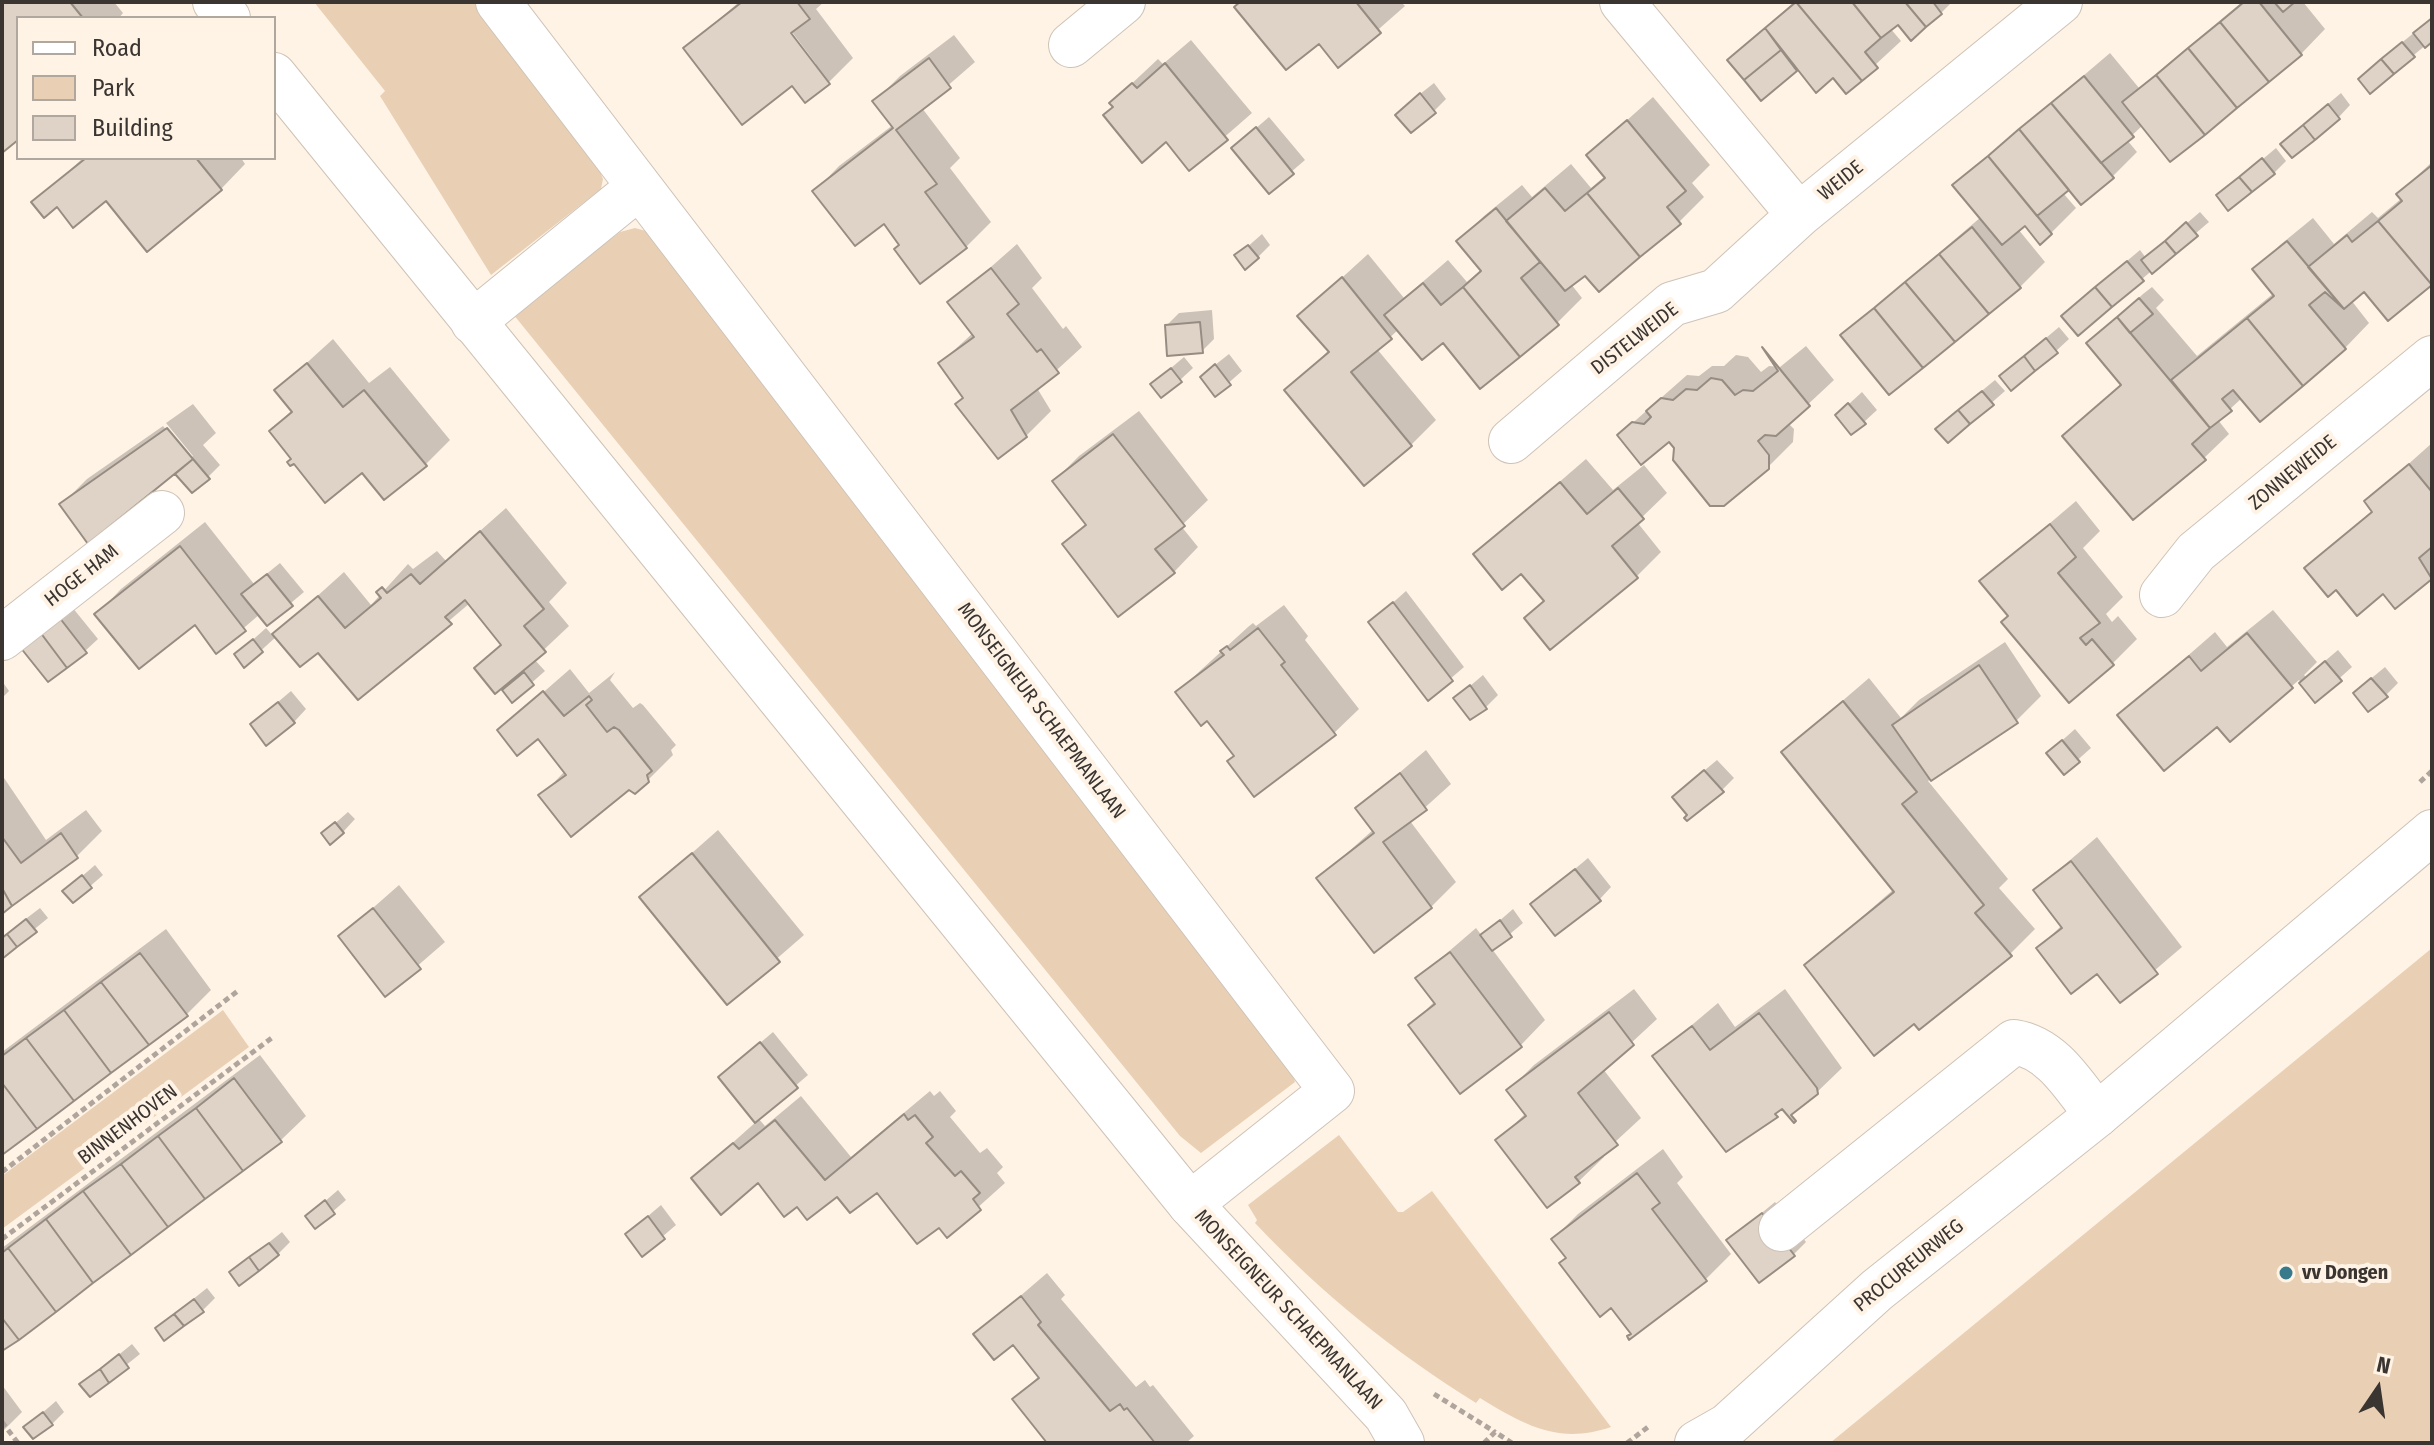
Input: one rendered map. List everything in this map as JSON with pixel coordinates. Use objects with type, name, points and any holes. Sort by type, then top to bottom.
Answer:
[{"type":"street","name":"MONSEIGNEUR SCHAEPMANLAAN","points":[[498,2],[1332,1091],[1190,1204]]},
{"type":"street","points":[[1071,45],[1123,2]]},
{"type":"street","name":"WEIDE","points":[[1622,2],[1799,215],[2060,2]]},
{"type":"street","name":"MONSEIGNEUR SCHAEPMANLAAN","points":[[276,77],[1190,1204],[1394,1429],[1429,1443]]},
{"type":"street","points":[[473,322],[639,187]]},
{"type":"street","name":"DISTELWEIDE","points":[[1511,441],[1672,304],[1716,291],[1799,215]]},
{"type":"street","name":"ZONNEWEIDE","points":[[2162,595],[2196,552],[2432,358]]},
{"type":"street","name":"HOGE HAM","points":[[2,638],[162,513]]},
{"type":"street","name":"PROCUREURWEG","points":[[1714,1437],[1877,1290],[2097,1115],[2432,832]]},
{"type":"street","points":[[1781,1229],[2014,1042],[2035,1045],[2063,1072],[2097,1115]]},
{"type":"path","name":"BINNENHOVEN","points":[[2,1172],[239,990]]},
{"type":"path","name":"BINNENHOVEN","points":[[2,1239],[273,1037]]},
{"type":"path","points":[[2,1422],[18,1443]]},
{"type":"path","points":[[1484,1443],[1495,1432],[1512,1443]]},
{"type":"green space","points":[[314,2],[474,2],[597,164],[603,179],[601,189],[491,275],[380,96],[385,91]]},
{"type":"green space","points":[[635,228],[646,231],[1293,1075],[1295,1082],[1201,1153],[1180,1136],[513,314],[620,232]]},
{"type":"green space","name":"vv Dongen","points":[[2432,948],[2432,1443],[1830,1443]]},
{"type":"green space","points":[[223,1010],[249,1047],[2,1229],[2,1176]]},
{"type":"green space","points":[[1339,1135],[1398,1212],[1403,1212],[1432,1191],[1611,1427],[1575,1434],[1558,1433],[1527,1424],[1480,1398],[1476,1403],[1360,1320],[1306,1274],[1255,1223],[1257,1220],[1248,1205]]},
{"type":"building","points":[[2,2],[70,2],[81,16],[16,16],[16,142],[2,153]]},
{"type":"building","points":[[742,2],[797,2],[810,19],[791,33],[830,84],[805,103],[792,86],[742,125],[683,48]]},
{"type":"building","points":[[1240,2],[1356,2],[1381,33],[1338,68],[1319,44],[1286,70],[1234,7]]},
{"type":"building","points":[[1796,2],[1852,2],[1881,38],[1865,52],[1878,68],[1862,81]]},
{"type":"building","points":[[1796,2],[1862,81],[1846,94],[1833,78],[1816,93],[1765,28]]},
{"type":"building","points":[[1852,2],[1905,2],[1926,27],[1911,41],[1898,25],[1881,38]]},
{"type":"building","points":[[1905,2],[1933,2],[1942,14],[1926,27]]},
{"type":"building","points":[[2244,2],[2259,2],[2302,55],[2269,82],[2220,22]]},
{"type":"building","points":[[2274,2],[2295,2],[2283,12]]},
{"type":"building","points":[[2432,18],[2432,42],[2425,48],[2413,33]]},
{"type":"building","points":[[2220,22],[2269,82],[2237,108],[2188,48]]},
{"type":"building","points":[[1765,28],[1781,50],[1744,80],[1727,60]]},
{"type":"building","points":[[2402,42],[2415,57],[2394,74],[2381,59]]},
{"type":"building","points":[[2188,48],[2237,108],[2205,135],[2156,75]]},
{"type":"building","points":[[1781,50],[1797,71],[1761,101],[1744,80]]},
{"type":"building","points":[[929,58],[951,88],[896,130],[937,184],[925,192],[967,248],[920,284],[894,249],[899,245],[884,224],[855,246],[812,191],[893,128],[872,101]]},
{"type":"building","points":[[2381,59],[2394,74],[2370,94],[2358,79]]},
{"type":"building","points":[[1165,63],[1228,140],[1189,171],[1166,142],[1142,163],[1103,115],[1113,107],[1109,103],[1132,83],[1137,88]]},
{"type":"building","points":[[2156,75],[2205,135],[2170,162],[2122,102]]},
{"type":"building","points":[[2084,76],[2134,137],[2101,163],[2051,103]]},
{"type":"building","points":[[1420,93],[1436,113],[1411,133],[1395,115]]},
{"type":"building","points":[[2051,103],[2114,178],[2081,205],[2019,129]]},
{"type":"building","points":[[2328,104],[2340,119],[2315,140],[2303,125]]},
{"type":"building","points":[[1627,120],[1686,191],[1667,207],[1681,224],[1640,257],[1587,193],[1605,178],[1586,155]]},
{"type":"building","points":[[2303,125],[2315,140],[2292,158],[2280,144]]},
{"type":"building","points":[[1256,127],[1294,174],[1269,194],[1231,148]]},
{"type":"building","points":[[2019,129],[2069,190],[2037,216],[1988,156]]},
{"type":"building","points":[[1988,156],[2052,234],[2040,245],[2025,226],[2002,245],[1952,185]]},
{"type":"building","points":[[2262,158],[2275,174],[2252,192],[2239,177]]},
{"type":"building","points":[[84,160],[198,160],[222,190],[147,252],[106,201],[73,228],[57,207],[44,218],[31,202]]},
{"type":"building","points":[[2432,165],[2432,285],[2378,221],[2402,201],[2396,194]]},
{"type":"building","points":[[2239,177],[2252,192],[2228,211],[2216,195]]},
{"type":"building","points":[[1545,188],[1565,211],[1587,193],[1640,257],[1599,292],[1585,276],[1565,291],[1506,221]]},
{"type":"building","points":[[1496,208],[1540,262],[1521,278],[1559,325],[1520,357],[1463,287],[1481,271],[1456,241]]},
{"type":"building","points":[[2378,221],[2432,285],[2388,321],[2364,292],[2344,309],[2308,267],[2347,235],[2352,242]]},
{"type":"building","points":[[2186,222],[2198,236],[2176,254],[2165,241]]},
{"type":"building","points":[[1972,227],[2021,288],[1989,314],[1939,254]]},
{"type":"building","points":[[2165,241],[2176,254],[2152,274],[2141,260]]},
{"type":"building","points":[[2287,241],[2344,309],[2325,292],[2309,305],[2346,349],[2303,386],[2247,318],[2274,296],[2252,269]]},
{"type":"building","points":[[1248,245],[1259,258],[1245,270],[1234,255]]},
{"type":"building","points":[[1939,254],[1989,314],[1955,342],[1905,282]]},
{"type":"building","points":[[2127,261],[2144,281],[2112,307],[2095,287]]},
{"type":"building","points":[[991,268],[1019,304],[1007,314],[1037,352],[1041,349],[1059,373],[1011,410],[1027,437],[998,459],[955,404],[963,398],[938,363],[974,337],[947,302]]},
{"type":"building","points":[[1342,277],[1392,339],[1351,372],[1412,446],[1364,486],[1284,390],[1329,352],[1297,316]]},
{"type":"building","points":[[1905,282],[1955,342],[1923,368],[1874,308]]},
{"type":"building","points":[[1423,283],[1441,305],[1463,287],[1520,357],[1480,389],[1443,343],[1422,360],[1384,315]]},
{"type":"building","points":[[2095,287],[2112,307],[2078,336],[2061,316]]},
{"type":"building","points":[[2139,298],[2153,314],[2130,333],[2117,317]]},
{"type":"building","points":[[1874,308],[1923,368],[1889,395],[1840,335]]},
{"type":"building","points":[[2117,317],[2210,428],[2192,444],[2206,460],[2133,520],[2062,436],[2121,385],[2086,343]]},
{"type":"building","points":[[2247,318],[2303,386],[2260,422],[2233,390],[2222,399],[2232,411],[2210,428],[2171,380]]},
{"type":"building","points":[[1200,322],[1203,353],[1167,356],[1165,325]]},
{"type":"building","points":[[2046,338],[2058,353],[2035,371],[2024,356]]},
{"type":"building","points":[[1762,347],[1810,406],[1776,436],[1765,435],[1758,441],[1769,455],[1769,469],[1724,506],[1710,506],[1673,460],[1674,448],[1669,442],[1641,465],[1617,435],[1632,422],[1644,424],[1651,417],[1646,411],[1661,398],[1673,400],[1686,389],[1697,390],[1711,378],[1722,380],[1735,395],[1743,390],[1753,391],[1778,371]]},
{"type":"building","points":[[2024,356],[2035,371],[2011,391],[1999,376]]},
{"type":"building","points":[[307,363],[343,407],[364,390],[427,466],[384,500],[362,473],[325,503],[294,464],[290,466],[287,462],[291,459],[269,431],[292,412],[274,390]]},
{"type":"building","points":[[1215,364],[1231,385],[1215,397],[1200,377]]},
{"type":"building","points":[[1171,368],[1182,382],[1161,398],[1150,384]]},
{"type":"building","points":[[1982,391],[1994,405],[1970,424],[1958,410]]},
{"type":"building","points":[[1848,403],[1866,424],[1851,435],[1835,415]]},
{"type":"building","points":[[1958,410],[1970,424],[1948,443],[1935,429]]},
{"type":"building","points":[[167,428],[193,459],[88,544],[59,504]]},
{"type":"building","points":[[1113,434],[1185,526],[1155,549],[1175,573],[1118,617],[1062,544],[1086,525],[1052,481]]},
{"type":"building","points":[[193,459],[210,479],[192,493],[175,474]]},
{"type":"building","points":[[2409,464],[2432,492],[2432,547],[2419,558],[2432,579],[2395,609],[2383,594],[2357,616],[2336,590],[2328,597],[2304,568],[2372,512],[2364,501]]},
{"type":"building","points":[[1560,482],[1587,514],[1618,488],[1644,519],[1612,546],[1638,578],[1550,650],[1524,618],[1544,601],[1521,574],[1502,590],[1473,554]]},
{"type":"building","points":[[2050,524],[2076,557],[2058,573],[2100,623],[2080,638],[2086,645],[2092,639],[2114,665],[2069,703],[2001,622],[2008,616],[1979,581]]},
{"type":"building","points":[[480,531],[544,609],[524,626],[546,652],[495,694],[474,668],[501,645],[465,600],[445,617],[452,624],[358,700],[318,653],[300,667],[272,634],[318,596],[345,628],[381,598],[376,592],[382,587],[387,593],[411,574],[420,584]]},
{"type":"building","points":[[180,546],[246,631],[216,654],[195,625],[139,669],[94,614]]},
{"type":"building","points":[[267,574],[293,606],[267,626],[241,594]]},
{"type":"building","points":[[1393,602],[1453,681],[1428,701],[1368,622]]},
{"type":"building","points":[[59,617],[87,653],[67,668],[40,632]]},
{"type":"building","points":[[1258,628],[1285,662],[1281,665],[1336,735],[1254,797],[1227,761],[1234,756],[1207,721],[1201,726],[1175,692],[1224,655],[1220,651],[1227,646],[1230,650]]},
{"type":"building","points":[[40,632],[67,668],[48,682],[20,647]]},
{"type":"building","points":[[2247,633],[2293,688],[2230,742],[2217,727],[2164,771],[2117,715],[2189,656],[2201,671]]},
{"type":"building","points":[[253,639],[263,652],[244,668],[234,654]]},
{"type":"building","points":[[2325,661],[2342,681],[2315,703],[2299,683]]},
{"type":"building","points":[[1979,665],[2018,723],[1931,781],[1892,725]]},
{"type":"building","points":[[524,672],[534,685],[512,703],[502,690]]},
{"type":"building","points":[[2371,678],[2388,697],[2368,712],[2353,693]]},
{"type":"building","points":[[1470,685],[1487,709],[1470,720],[1453,698]]},
{"type":"building","points":[[543,691],[564,716],[589,696],[592,700],[586,705],[607,732],[614,727],[619,730],[652,771],[647,775],[649,782],[635,794],[629,790],[571,837],[538,795],[566,775],[538,739],[517,756],[497,730]]},
{"type":"building","points":[[1843,701],[1917,792],[1902,804],[1984,905],[1975,913],[2012,956],[1919,1030],[1914,1024],[1874,1056],[1804,965],[1894,892],[1781,752]]},
{"type":"building","points":[[278,702],[295,723],[266,746],[250,724]]},
{"type":"building","points":[[2062,740],[2080,762],[2064,775],[2046,753]]},
{"type":"building","points":[[1704,770],[1724,792],[1687,821],[1684,818],[1687,815],[1672,797]]},
{"type":"building","points":[[1400,773],[1427,810],[1383,842],[1432,908],[1374,953],[1316,878],[1374,833],[1355,808]]},
{"type":"building","points":[[335,822],[344,833],[330,845],[321,833]]},
{"type":"building","points":[[61,833],[78,858],[12,906],[2,888],[2,837],[21,863]]},
{"type":"building","points":[[692,853],[780,962],[727,1005],[639,897]]},
{"type":"building","points":[[2071,861],[2158,974],[2120,1003],[2097,974],[2071,994],[2036,948],[2062,928],[2033,890]]},
{"type":"building","points":[[1575,869],[1601,901],[1555,936],[1530,904]]},
{"type":"building","points":[[82,875],[92,888],[73,903],[62,891]]},
{"type":"building","points":[[2,888],[12,906],[2,914]]},
{"type":"building","points":[[373,908],[421,969],[385,997],[338,936]]},
{"type":"building","points":[[26,919],[37,932],[17,947],[7,934]]},
{"type":"building","points":[[1500,920],[1512,937],[1492,951],[1480,935]]},
{"type":"building","points":[[7,934],[17,947],[2,959],[2,938]]},
{"type":"building","points":[[1450,952],[1522,1047],[1460,1094],[1408,1025],[1435,1004],[1415,978]]},
{"type":"building","points":[[140,953],[188,1016],[149,1045],[101,982]]},
{"type":"building","points":[[101,982],[149,1045],[111,1073],[64,1010]]},
{"type":"building","points":[[64,1010],[111,1073],[74,1101],[26,1038]]},
{"type":"building","points":[[1609,1012],[1634,1045],[1578,1093],[1618,1145],[1575,1177],[1580,1183],[1547,1208],[1495,1140],[1526,1116],[1506,1090]]},
{"type":"building","points":[[1759,1013],[1817,1088],[1818,1094],[1791,1115],[1796,1121],[1794,1123],[1782,1109],[1775,1114],[1778,1117],[1726,1152],[1652,1056],[1692,1026],[1710,1050]]},
{"type":"building","points":[[26,1038],[74,1101],[37,1129],[2,1083],[2,1056]]},
{"type":"building","points":[[760,1042],[798,1088],[755,1123],[718,1077]]},
{"type":"building","points":[[234,1078],[282,1142],[243,1171],[196,1108]]},
{"type":"building","points":[[2,1083],[37,1129],[2,1155]]},
{"type":"building","points":[[196,1108],[243,1171],[205,1199],[158,1136]]},
{"type":"building","points":[[904,1114],[908,1120],[915,1115],[933,1137],[926,1143],[955,1176],[961,1171],[980,1193],[973,1199],[981,1210],[947,1238],[939,1228],[917,1244],[877,1193],[850,1213],[837,1197],[807,1220],[797,1207],[784,1217],[758,1183],[721,1215],[691,1178],[733,1143],[739,1149],[775,1120],[825,1180]]},
{"type":"building","points":[[158,1136],[205,1199],[168,1227],[121,1164]]},
{"type":"building","points":[[121,1164],[168,1227],[131,1255],[83,1191]]},
{"type":"building","points":[[1637,1173],[1660,1203],[1652,1209],[1707,1281],[1629,1340],[1627,1336],[1631,1334],[1611,1308],[1600,1317],[1559,1263],[1566,1258],[1551,1239]]},
{"type":"building","points":[[83,1191],[131,1255],[93,1283],[46,1219]]},
{"type":"building","points":[[325,1200],[335,1214],[315,1229],[305,1216]]},
{"type":"building","points":[[1762,1213],[1795,1256],[1759,1283],[1726,1240]]},
{"type":"building","points":[[648,1216],[665,1239],[642,1257],[625,1234]]},
{"type":"building","points":[[46,1219],[93,1283],[56,1312],[8,1248]]},
{"type":"building","points":[[269,1243],[279,1255],[259,1271],[249,1257]]},
{"type":"building","points":[[8,1248],[56,1312],[19,1340],[2,1318],[2,1253]]},
{"type":"building","points":[[249,1257],[259,1271],[239,1286],[229,1272]]},
{"type":"building","points":[[1021,1296],[1041,1322],[1038,1325],[1110,1411],[1120,1404],[1124,1410],[1127,1408],[1155,1443],[1047,1443],[1012,1399],[1039,1378],[1013,1345],[994,1360],[973,1334]]},
{"type":"building","points":[[194,1299],[204,1312],[184,1326],[174,1314]]},
{"type":"building","points":[[174,1314],[184,1326],[164,1341],[155,1328]]},
{"type":"building","points":[[2,1318],[19,1340],[2,1351]]},
{"type":"building","points":[[119,1354],[129,1368],[109,1383],[100,1369]]},
{"type":"building","points":[[100,1369],[109,1383],[90,1397],[79,1384]]},
{"type":"building","points":[[43,1412],[53,1425],[33,1439],[23,1427]]},
{"type":"place","name":"vv Dongen","points":[[2286,1273]]}]
